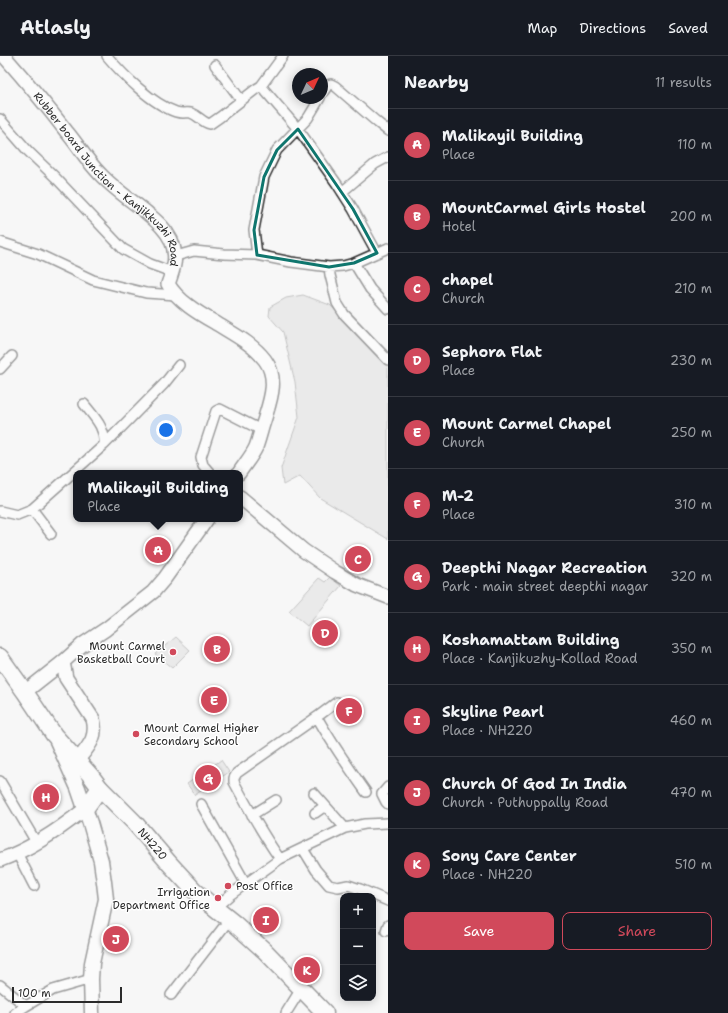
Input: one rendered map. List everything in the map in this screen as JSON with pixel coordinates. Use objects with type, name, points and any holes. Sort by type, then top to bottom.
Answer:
[{"type":"highway","name":"NH220","points":[[0,657],[54,736],[100,788],[134,822],[193,889],[265,951],[325,1013]]},
{"type":"highway","points":[[85,809],[100,788]]},
{"type":"main road","name":"Rubber board Junction - Kanjikkuzhi Road","points":[[4,56],[49,109],[87,160],[101,175],[166,230],[176,256],[168,284],[172,291],[205,317],[246,341],[266,361],[271,372],[272,393],[255,448],[241,470]]},
{"type":"main road","points":[[243,499],[304,550],[335,572],[357,585],[388,597]]},
{"type":"main road","points":[[25,692],[82,645],[106,629],[153,592],[165,578],[205,522]]},
{"type":"main road","points":[[62,662],[66,678],[93,719],[95,726],[95,733],[92,741],[77,761]]},
{"type":"main road","points":[[54,736],[78,788],[100,861],[104,882],[106,899],[92,963],[92,1013]]},
{"type":"main road","points":[[0,860],[17,853],[36,842],[73,819],[85,809]]},
{"type":"street","points":[[107,56],[120,72],[163,107],[185,114],[193,114],[205,123],[210,124],[261,86],[282,56]]},
{"type":"street","points":[[215,65],[241,100]]},
{"type":"street","points":[[328,85],[331,84],[335,86],[388,131]]},
{"type":"street","points":[[261,86],[298,129],[342,192],[353,208],[377,253]]},
{"type":"street","points":[[257,255],[254,230],[264,178],[277,150],[308,118],[316,104]]},
{"type":"street","points":[[0,119],[28,151],[55,177],[123,249],[150,264],[172,272]]},
{"type":"street","points":[[342,192],[375,164],[388,157]]},
{"type":"street","points":[[0,242],[38,254],[93,280],[146,293],[177,295]]},
{"type":"street","points":[[176,256],[194,251],[257,255],[291,262],[330,267],[354,263],[388,248]]},
{"type":"street","points":[[354,263],[370,289],[388,308]]},
{"type":"street","points":[[330,267],[330,275],[337,303],[344,314],[388,360]]},
{"type":"street","points":[[0,369],[12,356]]},
{"type":"street","points":[[76,470],[104,445],[164,384],[179,365]]},
{"type":"street","points":[[84,404],[99,423],[105,437],[104,445]]},
{"type":"street","points":[[207,470],[203,465],[201,457],[216,410],[220,409],[261,430]]},
{"type":"street","points":[[0,511],[17,515],[32,509],[73,473]]},
{"type":"street","points":[[32,509],[51,534]]},
{"type":"street","points":[[280,859],[252,815],[234,782],[234,778],[237,773],[338,702]]},
{"type":"street","points":[[317,717],[342,758],[366,792]]},
{"type":"street","points":[[0,781],[36,842]]},
{"type":"street","points":[[388,787],[382,794],[388,804]]},
{"type":"street","points":[[314,793],[345,828]]},
{"type":"street","points":[[252,815],[276,800]]},
{"type":"street","points":[[201,804],[246,884]]},
{"type":"street","points":[[315,813],[325,806]]},
{"type":"street","points":[[215,908],[230,895],[280,859],[345,828],[365,824],[388,823]]},
{"type":"street","points":[[303,849],[316,870],[329,885],[338,887],[348,885],[360,888],[388,901]]},
{"type":"street","points":[[17,853],[34,886]]},
{"type":"street","points":[[171,995],[229,920]]},
{"type":"street","points":[[15,1013],[53,990],[91,980]]},
{"type":"street","points":[[0,985],[26,1006]]},
{"type":"street","points":[[286,1013],[301,989]]},
{"type":"highlighted area","points":[[298,129],[353,209],[377,253],[354,263],[329,267],[257,255],[254,230],[264,177],[277,150]]},
{"type":"shaded area","points":[[303,295],[330,305],[388,366],[388,539],[320,498],[300,476],[283,485],[281,468],[299,417],[295,382],[283,332],[269,316],[270,307],[286,298]]},
{"type":"shaded area","points":[[330,577],[341,586],[307,626],[289,611],[319,578],[325,582]]},
{"type":"shaded area","name":"Mount Carmel Basketball Court","points":[[176,637],[190,650],[172,668],[155,654]]},
{"type":"shaded area","points":[[221,760],[229,772],[195,795],[187,784]]},
{"type":"place","name":"Malikayil Building","points":[[158,550]]},
{"type":"place","name":"chapel","points":[[358,559]]},
{"type":"place","name":"Sephora Flat","points":[[325,633]]},
{"type":"place","name":"MountCarmel Girls Hostel","points":[[217,649]]},
{"type":"place","name":"Mount Carmel Basketball Court","points":[[173,652]]},
{"type":"place","name":"Mount Carmel Chapel","points":[[214,700]]},
{"type":"place","name":"M-2","points":[[349,711]]},
{"type":"place","name":"Mount Carmel Higher Secondary School","points":[[136,734]]},
{"type":"place","name":"Deepthi Nagar Recreation","points":[[208,778]]},
{"type":"place","name":"Koshamattam Building","points":[[46,797]]},
{"type":"place","name":"Post Office","points":[[228,886]]},
{"type":"place","name":"Irrigation Department Office","points":[[218,898]]},
{"type":"place","name":"Skyline Pearl","points":[[266,920]]},
{"type":"place","name":"Church Of God In India","points":[[116,939]]},
{"type":"place","name":"Sony Care Center","points":[[307,970]]}]
